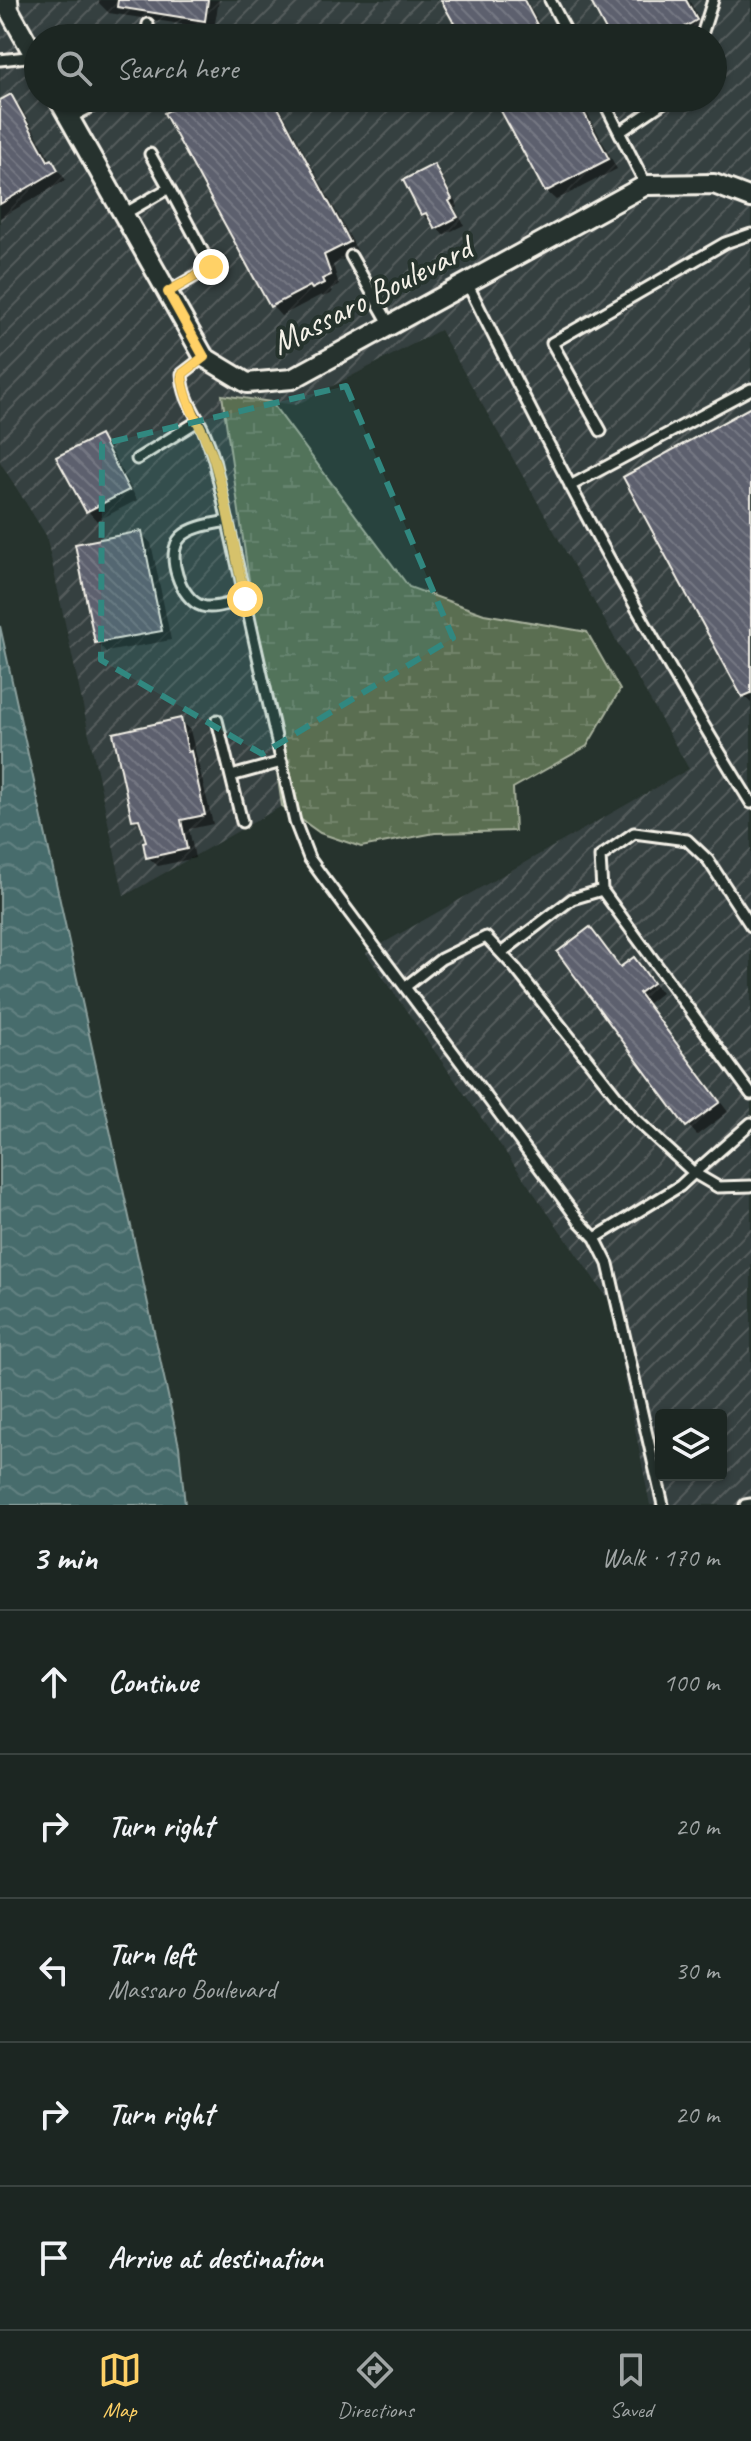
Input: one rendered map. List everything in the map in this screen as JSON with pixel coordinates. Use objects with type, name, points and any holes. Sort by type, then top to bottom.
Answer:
[{"type":"street","points":[[8,0],[9,10],[24,37]]},
{"type":"street","name":"Massaro Boulevard","points":[[66,112],[204,357],[247,383],[292,379],[646,185],[714,184],[751,198]]},
{"type":"lane","points":[[550,0],[563,24]]},
{"type":"lane","points":[[705,24],[713,0]]},
{"type":"lane","points":[[0,60],[24,59]]},
{"type":"lane","points":[[70,118],[81,112]]},
{"type":"lane","points":[[609,112],[646,185]]},
{"type":"lane","points":[[620,132],[649,112]]},
{"type":"lane","points":[[150,154],[211,267],[168,292]]},
{"type":"lane","points":[[124,214],[169,188]]},
{"type":"lane","points":[[601,431],[552,343],[725,243],[751,234]]},
{"type":"lane","points":[[351,256],[390,325]]},
{"type":"lane","points":[[467,283],[570,486],[686,699],[751,803]]},
{"type":"lane","points":[[204,357],[182,374],[183,391],[214,460],[295,822],[309,858],[595,1238],[612,1279],[663,1505]]},
{"type":"lane","points":[[570,486],[751,389]]},
{"type":"lane","points":[[137,459],[198,421]]},
{"type":"lane","points":[[228,521],[195,529],[182,536],[175,547],[175,559],[184,590],[198,605],[207,608],[245,599]]},
{"type":"lane","points":[[217,720],[242,822]]},
{"type":"lane","points":[[231,776],[282,762]]},
{"type":"lane","points":[[751,926],[708,860],[687,840],[634,833],[600,857],[602,890],[751,1094]]},
{"type":"lane","points":[[501,953],[572,899],[602,890]]},
{"type":"lane","points":[[405,987],[441,959],[486,937],[634,1118],[694,1173],[718,1187],[751,1186]]},
{"type":"lane","points":[[595,1238],[680,1186],[751,1123]]},
{"type":"lane","points":[[745,1505],[751,1504]]},
{"type":"highlighted area","points":[[346,386],[453,638],[262,754],[101,660],[102,444]]},
{"type":"shaded area","points":[[0,0],[2,13],[24,53],[24,112],[57,112],[197,361],[248,391],[471,290],[648,193],[713,193],[751,207],[751,1505],[650,1505],[610,1302],[366,953],[689,769],[440,330],[296,405],[222,395],[282,806],[124,896],[46,535],[0,462]]},
{"type":"shaded area","points":[[16,0],[751,0],[751,190],[716,177],[591,206],[289,371],[248,374],[209,351],[75,112],[727,112],[727,24],[25,24],[16,8]]},
{"type":"green space","points":[[222,395],[271,402],[409,587],[484,614],[587,632],[620,690],[587,746],[513,788],[515,831],[435,833],[361,847],[320,833],[282,806]]},
{"type":"water","points":[[0,626],[179,1446],[185,1505],[0,1505]]},
{"type":"building","points":[[118,0],[208,0],[205,21],[117,7]]},
{"type":"building","points":[[441,0],[524,0],[537,24],[454,24]]},
{"type":"building","points":[[590,0],[686,0],[697,20],[690,24],[603,24]]},
{"type":"building","points":[[11,94],[48,161],[52,159],[58,170],[0,204],[0,100]]},
{"type":"building","points":[[280,112],[350,242],[324,255],[331,275],[322,279],[324,283],[312,289],[310,286],[270,307],[164,113]]},
{"type":"building","points":[[502,112],[584,112],[609,159],[545,192]]},
{"type":"building","points":[[434,164],[458,217],[435,229],[426,213],[421,215],[403,180]]},
{"type":"building","points":[[751,407],[751,693],[742,697],[623,477]]},
{"type":"building","points":[[100,435],[129,490],[86,512],[56,457]]},
{"type":"building","points":[[142,531],[162,631],[95,643],[75,544]]},
{"type":"building","points":[[181,718],[205,815],[181,820],[187,849],[146,858],[143,842],[146,841],[139,819],[132,820],[113,733]]},
{"type":"building","points":[[590,927],[620,967],[634,957],[653,983],[639,993],[720,1102],[686,1127],[557,952]]},
{"type":"route","points":[[211,267],[168,292],[204,357],[182,374],[183,391],[203,429],[214,460],[245,599]]}]
